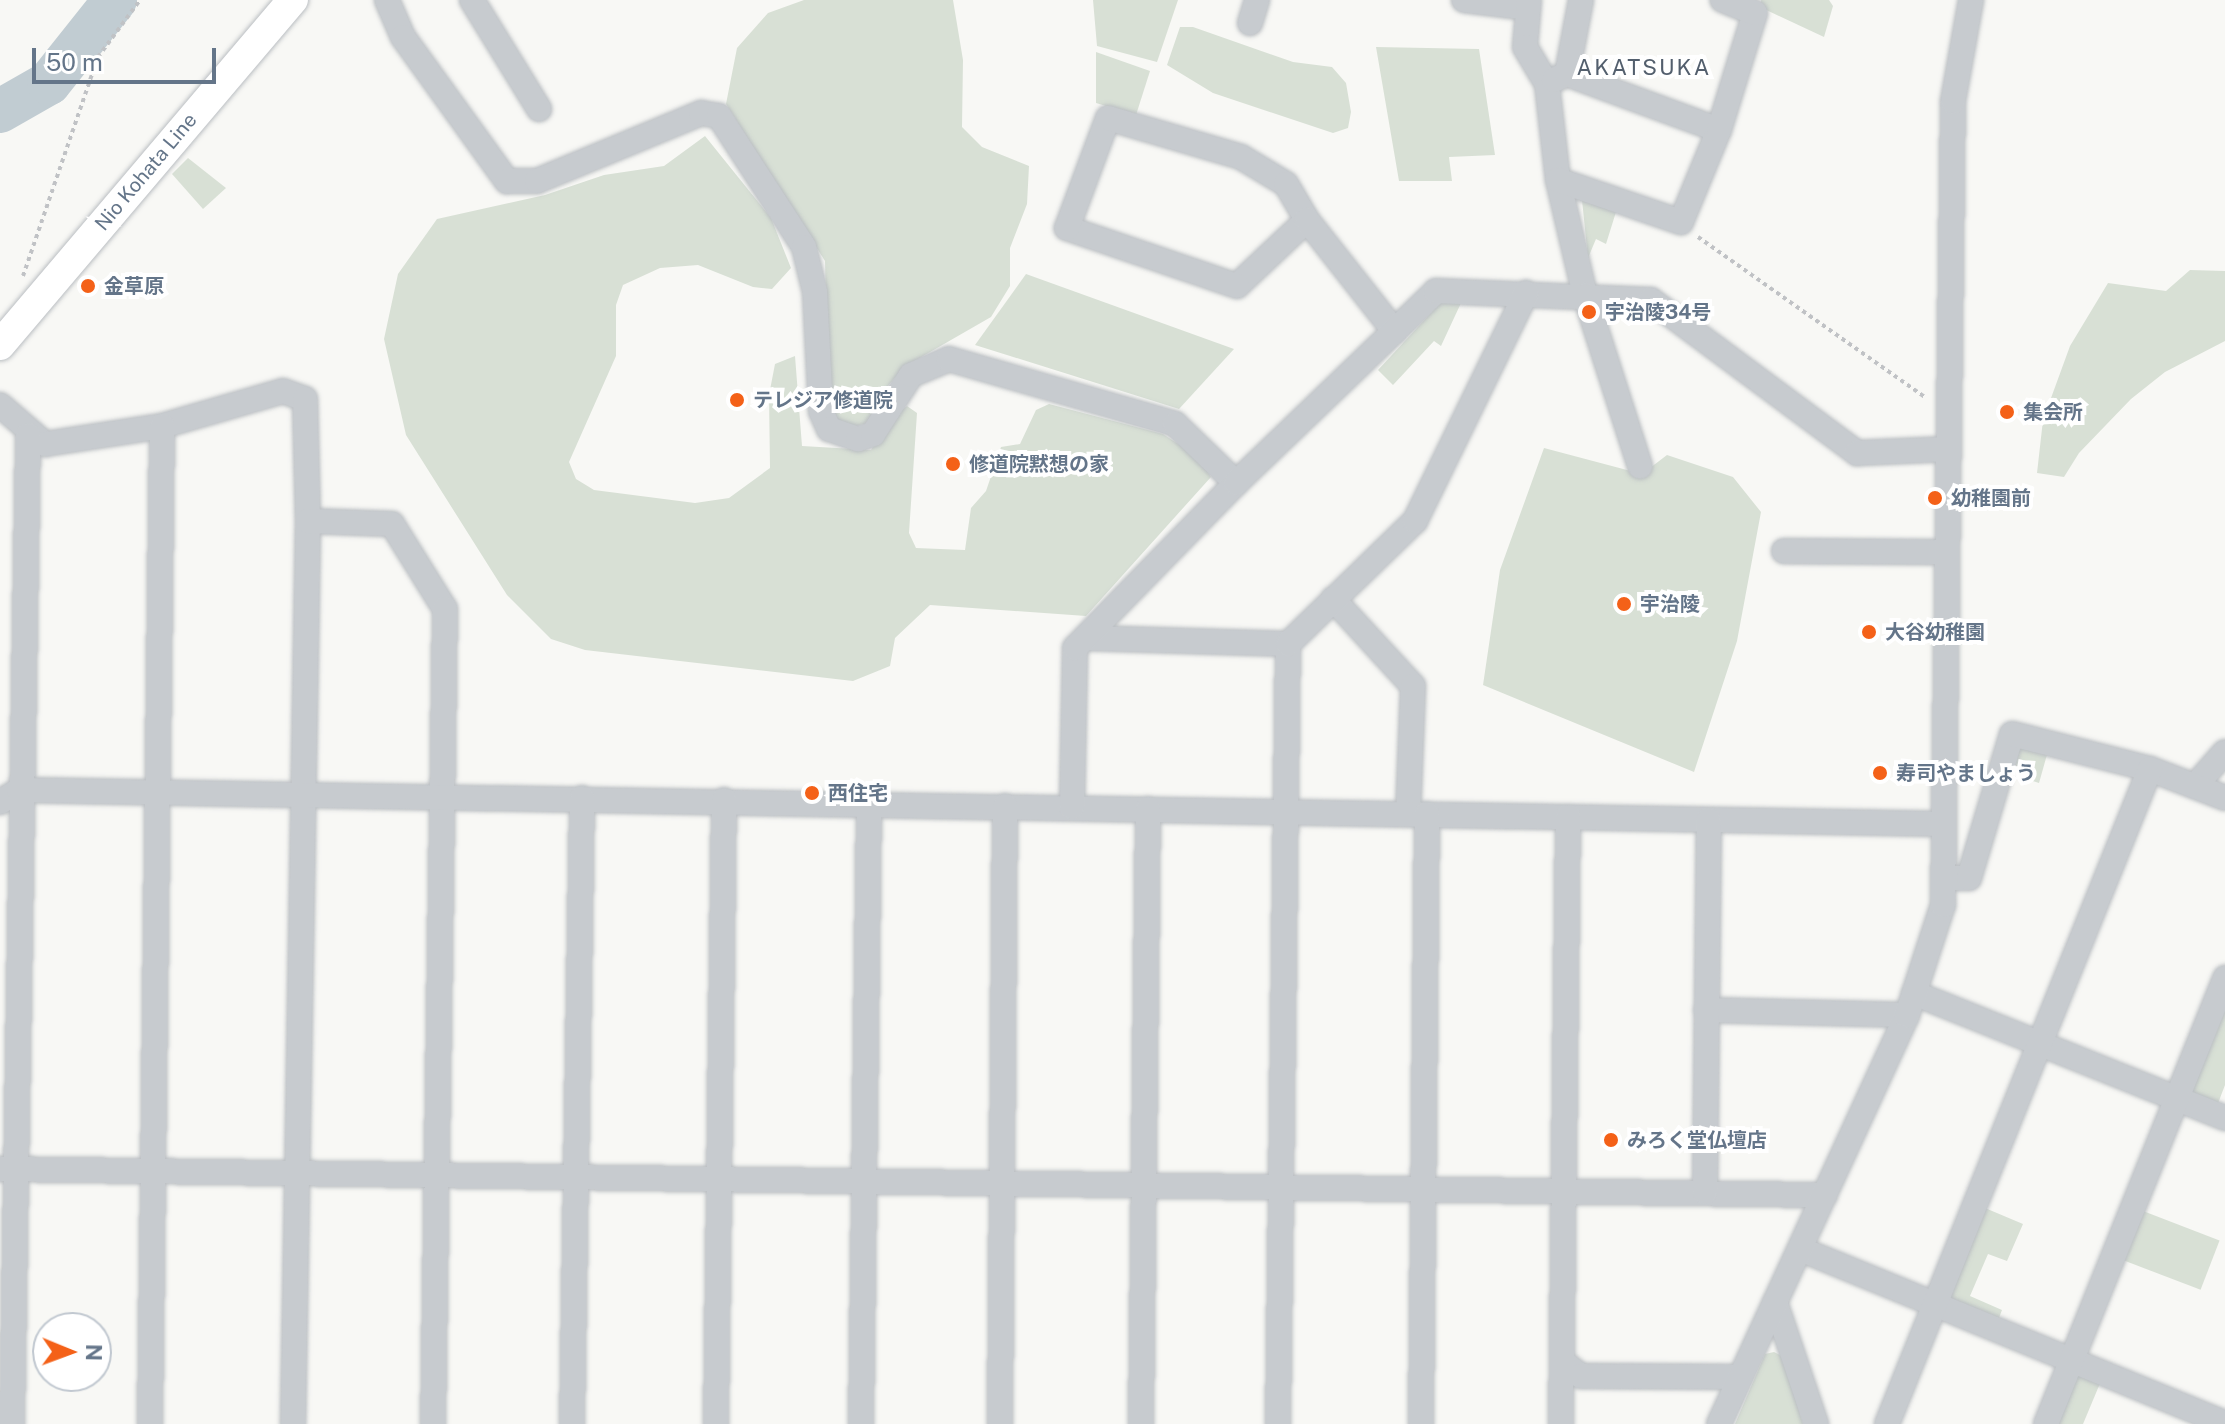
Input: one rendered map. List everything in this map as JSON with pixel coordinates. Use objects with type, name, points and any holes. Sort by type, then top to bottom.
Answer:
[{"type":"main road","name":"Nio Kohata Line","points":[[0,345],[293,0]]},
{"type":"street","points":[[387,0],[403,37],[507,181],[537,181],[701,113],[719,116],[804,247],[815,292],[821,411],[829,429],[858,439],[873,434],[911,375],[949,359],[1175,424],[1236,483]]},
{"type":"street","points":[[472,0],[539,109]]},
{"type":"street","points":[[1464,0],[1528,4],[1525,47],[1557,79],[1719,130]]},
{"type":"street","points":[[1581,0],[1557,79],[1558,180],[1585,295],[1640,466]]},
{"type":"street","points":[[1558,180],[1681,222],[1719,130],[1755,13],[1722,0]]},
{"type":"street","points":[[1719,1424],[1910,1004],[1943,905],[1953,101],[1971,0]]},
{"type":"street","points":[[1307,220],[1237,286],[1067,228],[1108,118],[1241,157],[1286,184],[1307,220],[1395,332]]},
{"type":"street","points":[[1072,807],[1075,648],[1089,638],[1236,483],[1436,291],[1651,300],[1857,453],[1949,449]]},
{"type":"street","points":[[1278,1424],[1288,644],[1415,521],[1526,293]]},
{"type":"street","points":[[0,405],[28,435],[45,444],[162,426],[283,391],[305,399],[308,521],[293,1424]]},
{"type":"street","points":[[150,1424],[162,426]]},
{"type":"street","points":[[12,1424],[8,1169],[10,796],[28,435]]},
{"type":"street","points":[[308,521],[392,524],[445,609],[433,1424]]},
{"type":"street","points":[[1784,551],[1947,552]]},
{"type":"street","points":[[1333,599],[1413,686],[1425,1192],[1421,1424]]},
{"type":"street","points":[[1089,638],[1288,644]]},
{"type":"street","points":[[1943,878],[1969,878],[2012,734],[2150,769],[2225,798]]},
{"type":"street","points":[[2195,786],[2225,752]]},
{"type":"street","points":[[1887,1424],[2150,769]]},
{"type":"street","points":[[10,796],[157,792],[724,800],[1944,824]]},
{"type":"street","points":[[572,1424],[582,798]]},
{"type":"street","points":[[716,1424],[716,1180],[724,800]]},
{"type":"street","points":[[861,1424],[869,803]]},
{"type":"street","points":[[1000,1424],[1005,806]]},
{"type":"street","points":[[1141,1424],[1148,809]]},
{"type":"street","points":[[1561,1424],[1568,817]]},
{"type":"street","points":[[1705,1192],[1709,820]]},
{"type":"street","points":[[2046,1424],[2225,978]]},
{"type":"street","points":[[1706,1010],[1910,1004],[2040,1044],[2225,1118]]},
{"type":"street","points":[[8,1169],[1425,1192],[1825,1195]]},
{"type":"street","points":[[1800,1249],[2225,1423]]},
{"type":"street","points":[[1775,1302],[1816,1424]]},
{"type":"street","points":[[1563,1362],[1581,1376],[1740,1377]]},
{"type":"path","points":[[23,281],[23,267],[98,57],[140,0]]},
{"type":"path","points":[[1681,222],[1738,269],[1949,413]]},
{"type":"shaded area","points":[[804,0],[953,0],[963,60],[962,127],[982,147],[1029,166],[1027,204],[1010,248],[1010,286],[991,317],[904,367],[882,393],[871,422],[845,429],[829,414],[825,261],[726,104],[737,48],[768,13]]},
{"type":"shaded area","points":[[1093,0],[1178,0],[1157,62],[1097,46]]},
{"type":"shaded area","points":[[1761,0],[1829,0],[1833,6],[1824,37],[1760,7]]},
{"type":"shaded area","points":[[1180,27],[1193,27],[1293,62],[1332,67],[1346,83],[1351,112],[1348,128],[1333,133],[1213,93],[1167,65]]},
{"type":"shaded area","points":[[1376,47],[1479,49],[1495,155],[1449,157],[1452,181],[1399,181]]},
{"type":"shaded area","points":[[1096,52],[1150,71],[1136,115],[1096,103]]},
{"type":"shaded area","points":[[705,136],[771,218],[791,268],[772,289],[753,287],[698,265],[660,268],[623,285],[616,305],[616,356],[569,462],[576,479],[594,490],[695,503],[729,498],[770,468],[769,395],[775,364],[795,356],[802,446],[871,450],[891,419],[907,406],[917,413],[909,533],[916,548],[965,550],[971,508],[986,491],[1001,447],[1020,444],[1036,410],[1049,404],[1163,434],[1198,457],[1211,477],[1086,616],[930,605],[895,638],[890,666],[853,681],[585,650],[551,639],[507,595],[406,435],[384,339],[398,274],[437,219],[545,195],[604,175],[664,166]]},
{"type":"shaded area","points":[[188,158],[226,188],[203,209],[172,174]]},
{"type":"shaded area","points":[[1582,200],[1616,212],[1606,244],[1596,239],[1588,258]]},
{"type":"shaded area","points":[[2190,270],[2225,271],[2225,341],[2165,372],[2131,399],[2079,453],[2064,477],[2037,473],[2043,420],[2070,346],[2108,283],[2166,291]]},
{"type":"shaded area","points":[[1026,274],[1234,349],[1179,409],[975,345]]},
{"type":"shaded area","points":[[1442,301],[1461,303],[1441,346],[1434,341],[1393,385],[1378,370]]},
{"type":"shaded area","points":[[1544,448],[1642,474],[1667,455],[1733,477],[1761,512],[1737,641],[1694,772],[1483,685],[1500,570]]},
{"type":"shaded area","points":[[2016,744],[2048,751],[2039,783],[2006,772]]},
{"type":"shaded area","points":[[2225,1002],[2225,1085],[2217,1106],[2187,1094]]},
{"type":"shaded area","points":[[1985,1208],[2023,1224],[2007,1261],[1988,1254],[1970,1296],[2002,1310],[1997,1323],[1946,1301]]},
{"type":"shaded area","points":[[2143,1211],[2220,1240],[2201,1290],[2124,1260]]},
{"type":"shaded area","points":[[1774,1352],[1782,1356],[1803,1424],[1735,1424],[1765,1354]]},
{"type":"shaded area","points":[[2078,1371],[2101,1381],[2083,1424],[2055,1424]]},
{"type":"waterway","points":[[0,111],[49,83],[115,0]]},
{"type":"place","name":"金草原","points":[[88,286]]},
{"type":"place","name":"宇治陵34号","points":[[1589,312]]},
{"type":"place","name":"テレジア修道院","points":[[737,400]]},
{"type":"place","name":"集会所","points":[[2007,412]]},
{"type":"place","name":"修道院黙想の家","points":[[953,464]]},
{"type":"place","name":"幼稚園前","points":[[1935,498]]},
{"type":"place","name":"宇治陵","points":[[1624,604]]},
{"type":"place","name":"大谷幼稚園","points":[[1869,632]]},
{"type":"place","name":"寿司やましょう","points":[[1880,773]]},
{"type":"place","name":"西住宅","points":[[812,793]]},
{"type":"place","name":"みろく堂仏壇店","points":[[1611,1140]]},
{"type":"district","name":"AKATSUKA","points":[[1644,68]]}]
